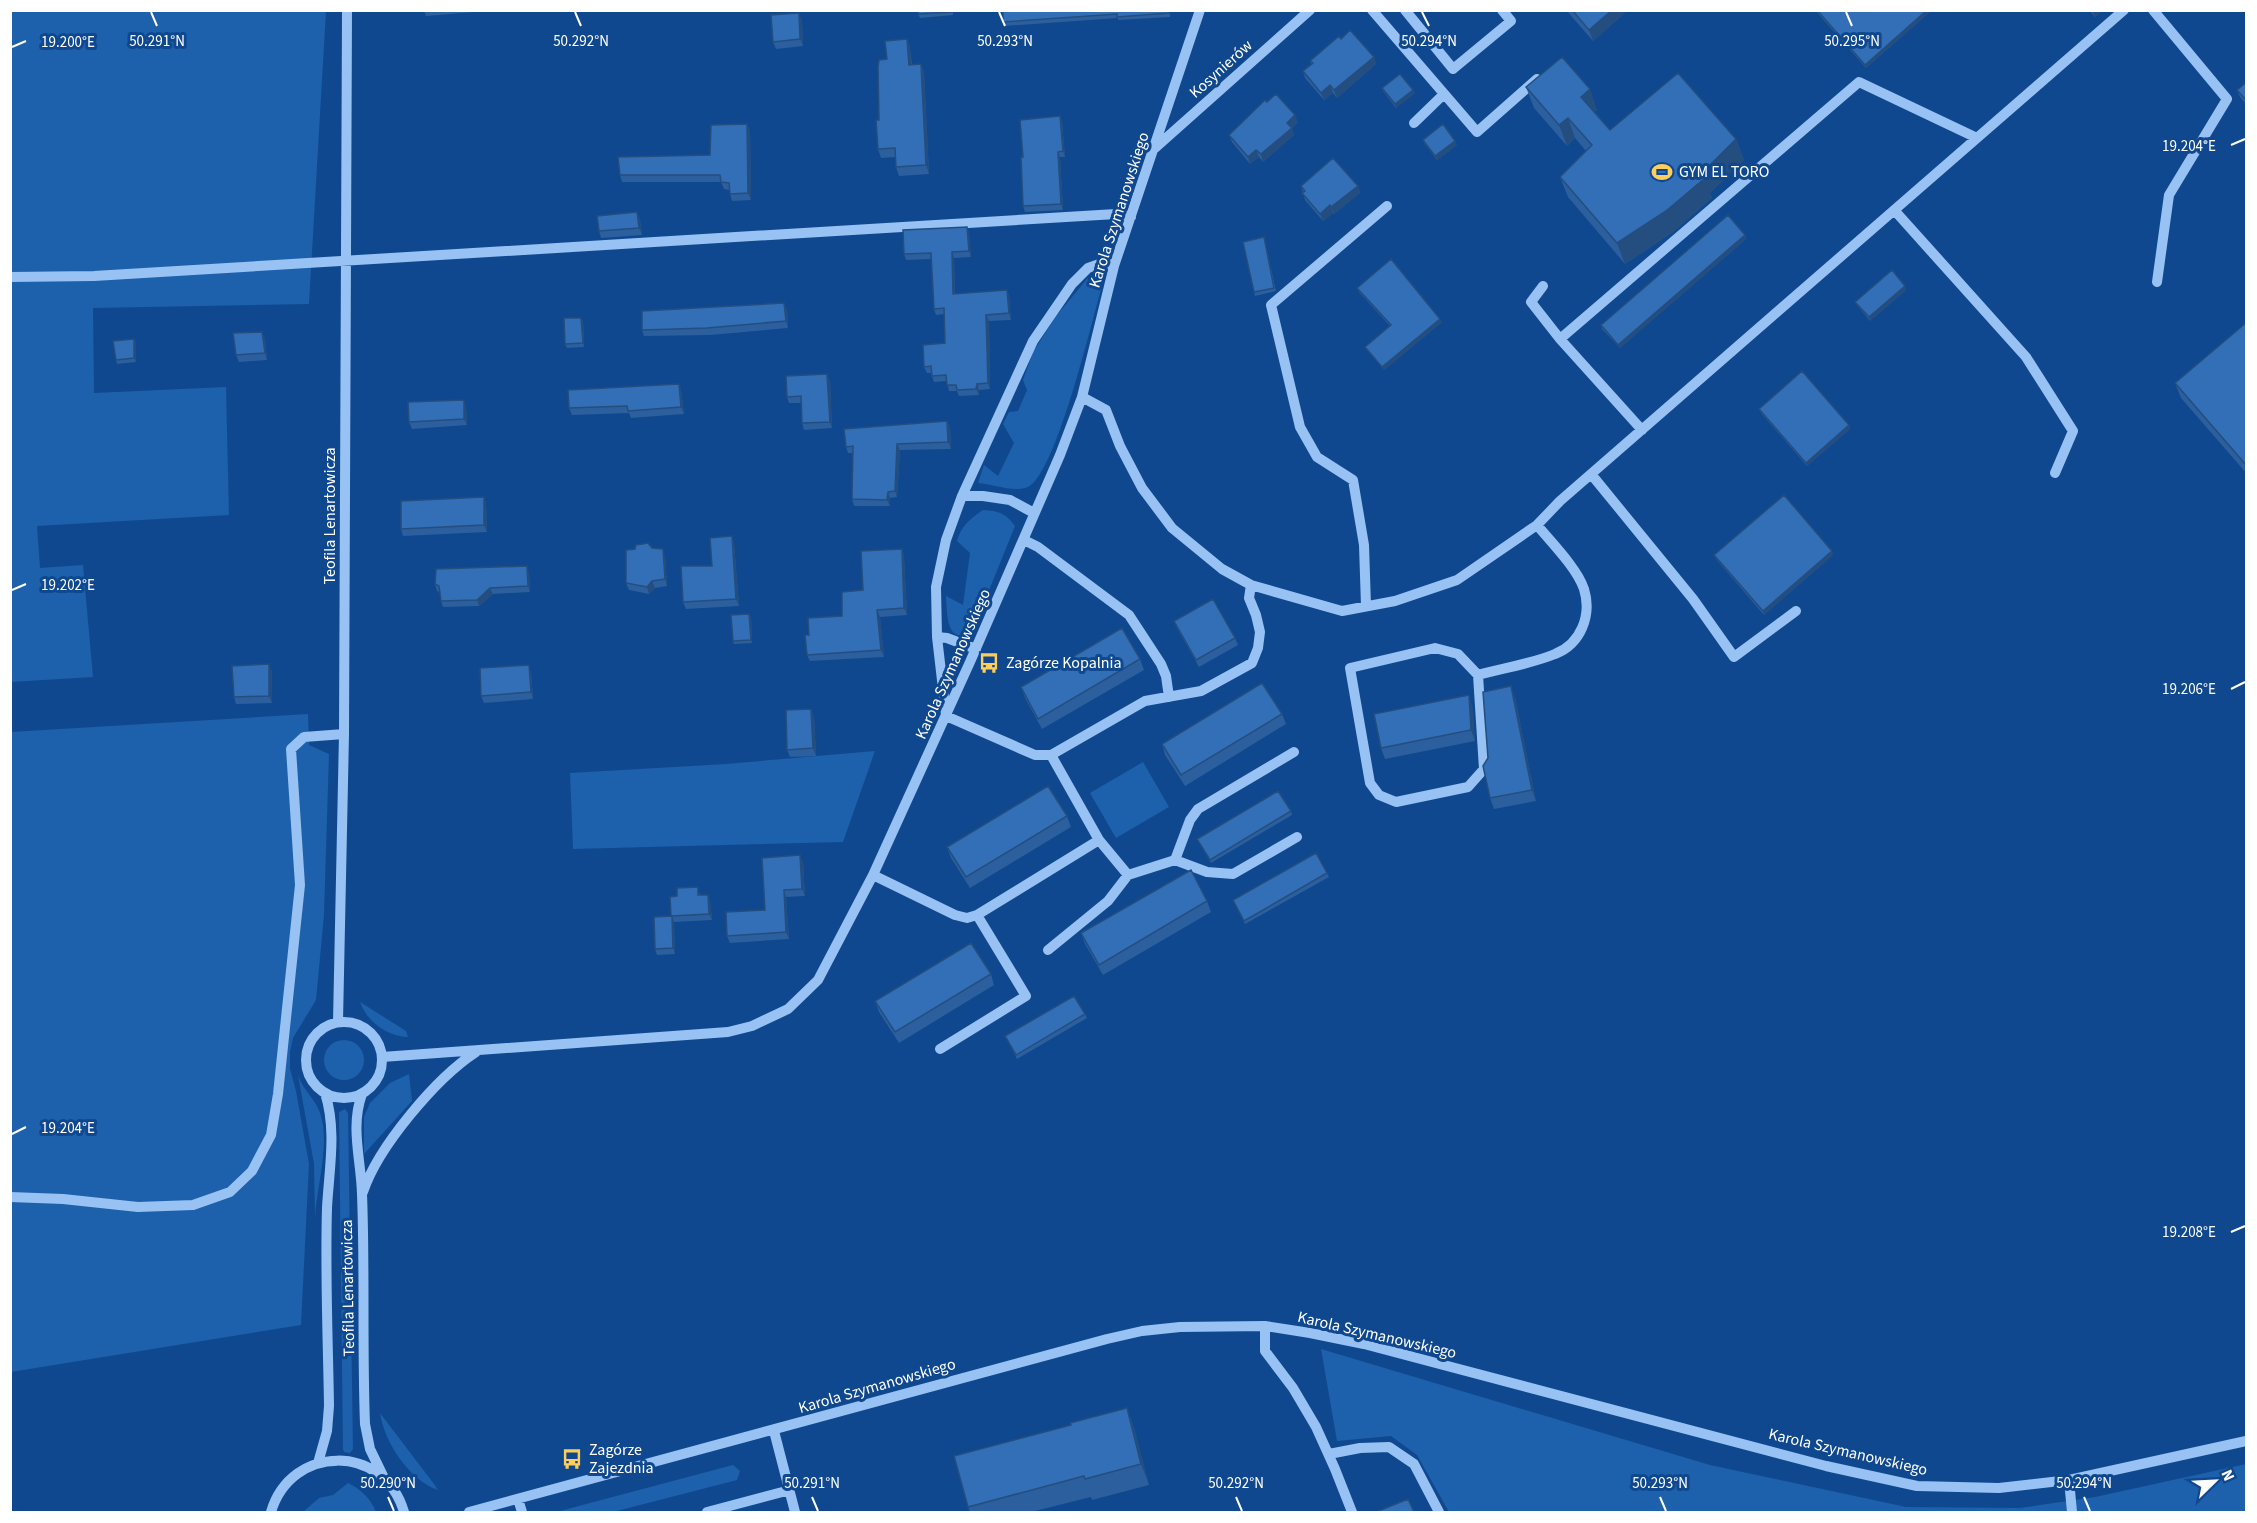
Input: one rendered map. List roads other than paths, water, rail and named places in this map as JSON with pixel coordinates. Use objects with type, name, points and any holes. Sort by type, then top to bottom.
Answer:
[{"type":"street","name":"Teofila Lenartowicza","points":[[338,1022],[344,734],[347,10]]},
{"type":"street","name":"Karola Szymanowskiego","points":[[382,1057],[728,1032],[752,1026],[788,1009],[818,980],[873,875],[976,649],[1060,455],[1082,397],[1114,266],[1200,10]]},
{"type":"street","name":"Kosynierów","points":[[1153,150],[1310,10]]},
{"type":"street","points":[[1372,10],[1477,132],[1544,73]]},
{"type":"street","points":[[1405,10],[1453,69],[1511,21],[1502,10]]},
{"type":"street","points":[[1082,397],[1106,410],[1120,446],[1142,488],[1172,528],[1222,569],[1251,585],[1342,611],[1395,601],[1457,580],[1537,525],[1560,501],[2124,10]]},
{"type":"street","points":[[2153,10],[2227,99],[2169,195],[2157,282]]},
{"type":"street","points":[[1560,339],[1859,82],[1977,138]]},
{"type":"street","points":[[1414,123],[1444,94]]},
{"type":"street","points":[[1366,606],[1364,545],[1353,480],[1317,457],[1300,427],[1271,305],[1386,206]]},
{"type":"street","points":[[1895,211],[2026,357],[2073,431],[2055,472]]},
{"type":"street","points":[[10,277],[94,276],[1116,214],[1131,217]]},
{"type":"street","points":[[1114,266],[1105,262],[1088,268],[1072,284],[1045,323],[1022,362],[962,496],[946,540],[936,587],[938,637],[946,716],[1035,755],[1051,755],[1145,701],[1201,691],[1252,663],[1258,648],[1260,632],[1249,598],[1251,585]]},
{"type":"street","points":[[1543,286],[1531,302],[1560,339],[1642,430]]},
{"type":"street","points":[[1591,474],[1693,599],[1734,657],[1796,611]]},
{"type":"street","points":[[962,496],[1010,500],[1034,513]]},
{"type":"street","points":[[1478,675],[1556,654],[1577,638],[1586,621],[1584,589],[1566,560],[1537,525]]},
{"type":"street","points":[[1024,540],[1038,547],[1129,615],[1161,664],[1166,676],[1169,697]]},
{"type":"street","points":[[938,637],[976,649]]},
{"type":"street","points":[[1435,648],[1458,654],[1478,675],[1484,770],[1468,787],[1396,802],[1379,795],[1370,783],[1350,668],[1435,648]]},
{"type":"street","points":[[10,1197],[63,1199],[138,1207],[193,1205],[230,1192],[252,1171],[270,1135],[278,1094],[300,885],[291,748],[304,737],[344,734]]},
{"type":"street","points":[[1175,860],[1190,820],[1197,809],[1294,752]]},
{"type":"street","points":[[1051,755],[1100,840],[1128,875]]},
{"type":"street","points":[[1048,950],[1108,901],[1128,875],[1175,860],[1207,872],[1233,874],[1297,837]]},
{"type":"street","points":[[873,875],[955,915],[967,918],[977,915],[1100,840]]},
{"type":"street","points":[[940,1049],[1026,996],[977,915]]},
{"type":"street","points":[[338,1022],[354,1023],[364,1027],[376,1040],[382,1057],[380,1073],[375,1082],[362,1094],[346,1098],[325,1093],[314,1085],[307,1070],[307,1050],[311,1040],[318,1031],[338,1022]]},
{"type":"street","points":[[362,1195],[379,1156],[396,1134],[451,1071],[478,1051]]},
{"type":"street","name":"Teofila Lenartowicza","points":[[318,1463],[327,1431],[329,1406],[327,1209],[331,1154],[330,1116],[325,1093]]},
{"type":"street","name":"Teofila Lenartowicza","points":[[362,1094],[357,1107],[356,1122],[362,1195],[365,1424],[370,1449],[404,1512]]},
{"type":"street","points":[[1265,1326],[1265,1351],[1293,1388],[1329,1454],[1352,1512]]},
{"type":"street","name":"Karola Szymanowskiego","points":[[469,1512],[774,1431],[1107,1338],[1180,1327],[1265,1326],[1364,1344],[1826,1466],[1917,1486],[1999,1488],[2069,1480],[2247,1441]]},
{"type":"street","points":[[774,1431],[795,1512]]},
{"type":"street","points":[[1329,1454],[1360,1448],[1389,1447],[1414,1464],[1439,1512]]},
{"type":"street","points":[[271,1512],[281,1490],[291,1478],[318,1463],[347,1461],[361,1464],[385,1480]]},
{"type":"street","points":[[2069,1480],[2072,1512]]},
{"type":"street","points":[[707,1512],[790,1490]]},
{"type":"street","points":[[518,1499],[522,1512]]},
{"type":"place","name":"GYM EL TORO","points":[[1662,172]]},
{"type":"place","name":"Zagórze Kopalnia","points":[[989,663]]},
{"type":"place","name":"Zagórze Zajezdnia","points":[[572,1459]]}]
